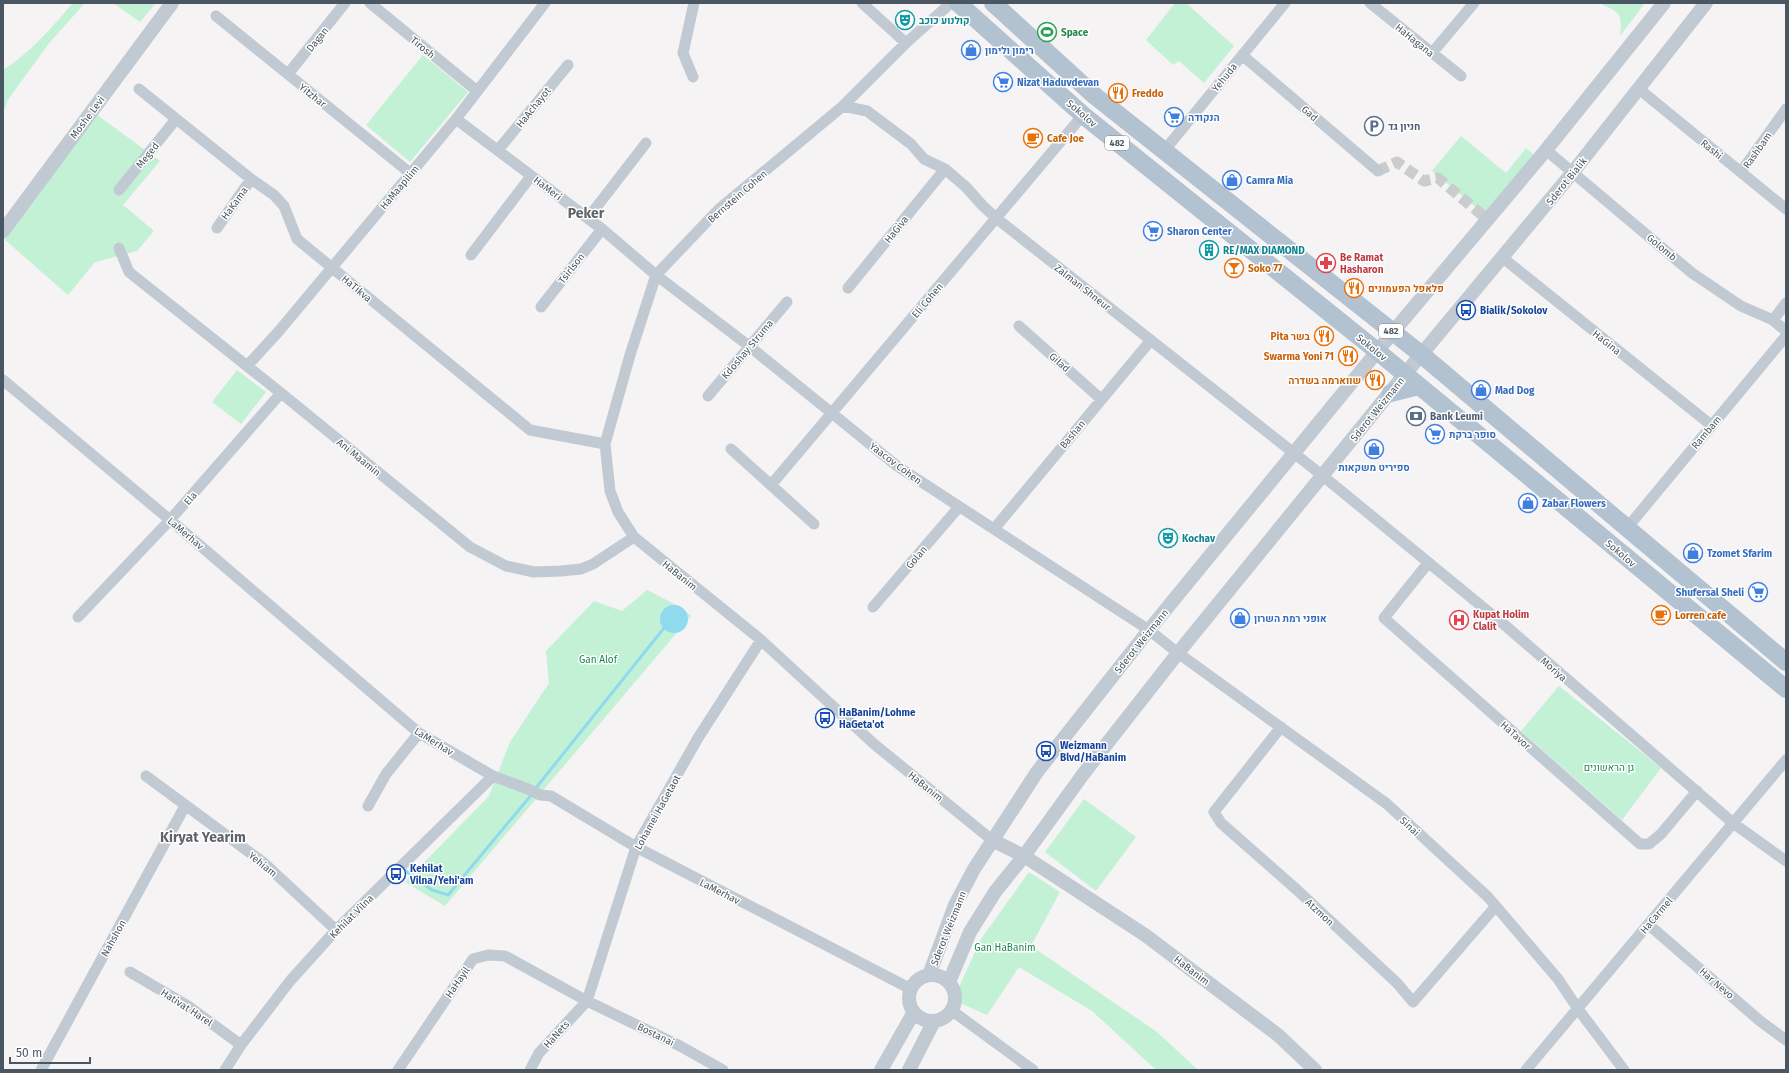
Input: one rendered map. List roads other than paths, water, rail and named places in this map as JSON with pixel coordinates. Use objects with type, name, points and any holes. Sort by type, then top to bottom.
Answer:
[{"type":"main road","name":"Sokolov","points":[[958,3],[1083,115],[1378,351],[1786,689]]},
{"type":"main road","name":"482","points":[[993,3],[1095,96],[1422,355],[1786,662]]},
{"type":"main road","points":[[1391,392],[1419,386]]},
{"type":"street","name":"Moshe Levi","points":[[3,231],[172,3]]},
{"type":"street","name":"Dagan","points":[[288,74],[345,3]]},
{"type":"street","name":"Tirosh","points":[[370,3],[477,91]]},
{"type":"street","name":"HaMaapilim","points":[[247,366],[279,331],[456,118],[545,3]]},
{"type":"street","points":[[693,77],[683,53],[694,3]]},
{"type":"street","points":[[862,3],[906,43]]},
{"type":"street","name":"Bernstein Cohen","points":[[605,444],[630,355],[656,275],[719,209],[843,106],[906,43],[952,3]]},
{"type":"street","name":"Yehuda","points":[[1164,151],[1285,3]]},
{"type":"street","name":"HaHagana","points":[[1370,3],[1461,76]]},
{"type":"street","points":[[1432,53],[1474,3]]},
{"type":"street","points":[[1393,332],[1546,150],[1664,3]]},
{"type":"street","name":"Sderot Bialik","points":[[1422,355],[1573,172],[1706,3]]},
{"type":"street","name":"Yitzhar","points":[[216,16],[410,173]]},
{"type":"street","name":"Gad","points":[[1242,55],[1378,171]]},
{"type":"street","name":"HaAchayot","points":[[498,150],[568,65]]},
{"type":"street","name":"HaTikva","points":[[139,89],[251,179],[274,194],[284,206],[298,239],[530,430],[605,444]]},
{"type":"street","name":"Rashi","points":[[1639,89],[1786,209]]},
{"type":"street","name":"Zalman Shneur","points":[[843,106],[867,111],[911,144],[924,159],[944,169],[966,187],[996,218],[1323,476]]},
{"type":"street","name":"Rashbam","points":[[1741,172],[1786,108]]},
{"type":"street","name":"Eli Cohen","points":[[771,485],[1083,115]]},
{"type":"street","name":"HaMeri","points":[[456,118],[588,218],[656,275]]},
{"type":"street","name":"Meged","points":[[119,190],[176,119]]},
{"type":"street","points":[[588,218],[646,143]]},
{"type":"street","name":"Golomb","points":[[1546,150],[1692,273],[1716,291],[1741,306],[1773,320],[1786,331]]},
{"type":"street","name":"HaGiva","points":[[848,288],[944,169]]},
{"type":"street","points":[[471,255],[531,176]]},
{"type":"street","name":"HaKama","points":[[216,228],[251,179]]},
{"type":"street","name":"Tsirlson","points":[[541,307],[602,229]]},
{"type":"street","name":"Ani Maamin","points":[[119,248],[129,272],[280,392],[470,547],[506,566],[534,572],[561,571],[581,568],[607,555],[634,537]]},
{"type":"street","name":"HaGina","points":[[1503,258],[1711,425]]},
{"type":"street","name":"Yaacov Cohen","points":[[656,275],[750,346],[897,466],[1149,630]]},
{"type":"street","name":"Kdoshay Struma","points":[[708,396],[787,302]]},
{"type":"street","points":[[1773,320],[1786,303]]},
{"type":"street","name":"Gilad","points":[[1019,326],[1101,399]]},
{"type":"street","name":"Sderot Weizmann","points":[[929,975],[955,905],[974,868],[1037,772],[1149,630],[1393,332]]},
{"type":"street","name":"Rambam","points":[[1627,528],[1786,336]]},
{"type":"street","name":"Bashan","points":[[994,529],[1151,340]]},
{"type":"street","name":"Sderot Weizmann","points":[[949,982],[970,932],[995,892],[1024,856],[1084,773],[1178,653],[1422,355]]},
{"type":"street","name":"LaMerhav","points":[[3,380],[170,520],[419,733],[493,776],[540,795],[551,796],[636,847],[911,989]]},
{"type":"street","name":"Ela","points":[[78,617],[170,520],[280,392]]},
{"type":"street","name":"HaBanim","points":[[605,444],[610,491],[618,512],[634,537],[761,640],[874,744],[992,840],[1024,856],[1146,935],[1278,1035],[1315,1070]]},
{"type":"street","points":[[731,449],[814,524]]},
{"type":"street","name":"Moriya","points":[[1323,476],[1507,627],[1733,823],[1786,861]]},
{"type":"street","name":"Golan","points":[[873,607],[959,507]]},
{"type":"street","name":"HaTavor","points":[[1428,563],[1384,618],[1640,844],[1649,844],[1661,834],[1697,791]]},
{"type":"street","name":"Sinai","points":[[1149,630],[1178,653],[1386,804],[1488,897],[1558,979],[1578,1009],[1624,1070]]},
{"type":"street","name":"Lohamei HaGetaot","points":[[586,1001],[636,847],[698,738],[761,640]]},
{"type":"street","name":"Atzmon","points":[[1281,727],[1214,812],[1222,823],[1397,983],[1413,1002],[1495,907]]},
{"type":"street","points":[[368,806],[386,774],[419,733]]},
{"type":"street","name":"HaCarmel","points":[[1526,1070],[1786,760]]},
{"type":"street","name":"Yehiam","points":[[146,776],[264,864],[336,930]]},
{"type":"street","name":"Kehilat Vilna","points":[[225,1070],[241,1045],[290,981],[336,930],[493,776]]},
{"type":"street","name":"Nahshon","points":[[41,1070],[185,806]]},
{"type":"street","name":"Har Nevo","points":[[1649,925],[1760,1021],[1786,1040]]},
{"type":"street","name":"HaHayil","points":[[398,1070],[473,959],[488,955],[505,956],[586,1001]]},
{"type":"street","name":"Hativat Harel","points":[[130,972],[188,1006],[241,1045]]},
{"type":"street","points":[[929,975],[943,978],[949,982],[955,996],[954,1003],[947,1016],[934,1021],[919,1018],[910,1005],[909,997],[915,982],[929,975]]},
{"type":"street","name":"HaNets","points":[[530,1070],[539,1053],[586,1001]]},
{"type":"street","name":"Bostanai","points":[[586,1001],[680,1046],[723,1070]]},
{"type":"street","points":[[951,1010],[1034,1070]]},
{"type":"street","points":[[881,1070],[914,1012]]},
{"type":"street","points":[[909,1070],[934,1021]]},
{"type":"water","points":[[674,605],[684,609],[688,619],[684,629],[674,633],[664,629],[660,619],[664,609]]},
{"type":"waterway","points":[[535,789],[664,628]]},
{"type":"waterway","points":[[403,869],[432,890],[448,895],[532,794]]},
{"type":"tunnel","points":[[1378,171],[1397,162],[1424,181],[1438,178],[1488,220]]},
{"type":"place","name":"קולנוע כוכב","points":[[905,20]]},
{"type":"place","name":"Space","points":[[1047,32]]},
{"type":"place","name":"רימון ולימון","points":[[971,50]]},
{"type":"place","name":"Nizat Haduvdevan","points":[[1003,82]]},
{"type":"place","name":"Freddo","points":[[1118,93]]},
{"type":"place","name":"הנקודה","points":[[1174,117]]},
{"type":"place","name":"חניון גד","points":[[1374,126]]},
{"type":"place","name":"Cafe Joe","points":[[1033,138]]},
{"type":"place","name":"Camra Mia","points":[[1232,180]]},
{"type":"place","name":"Sharon Center","points":[[1153,231]]},
{"type":"place","name":"RE/MAX DIAMOND","points":[[1209,250]]},
{"type":"place","name":"Be Ramat Hasharon","points":[[1326,263]]},
{"type":"place","name":"Soko 77","points":[[1234,268]]},
{"type":"place","name":"פלאפל הפעמונים","points":[[1354,288]]},
{"type":"place","name":"Bialik/Sokolov","points":[[1466,310]]},
{"type":"place","name":"Pita בשר","points":[[1324,336]]},
{"type":"place","name":"Swarma Yoni 71","points":[[1348,356]]},
{"type":"place","name":"שווארמה בשדרה","points":[[1375,380]]},
{"type":"place","name":"Mad Dog","points":[[1481,390]]},
{"type":"place","name":"Bank Leumi","points":[[1416,416]]},
{"type":"place","name":"סופר ברקת","points":[[1435,434]]},
{"type":"place","name":"ספיריט משקאות","points":[[1374,449]]},
{"type":"place","name":"Zabar Flowers","points":[[1528,503]]},
{"type":"place","name":"Kochav","points":[[1168,538]]},
{"type":"place","name":"Tzomet Sfarim","points":[[1693,553]]},
{"type":"place","name":"Shufersal Sheli","points":[[1758,592]]},
{"type":"place","name":"Lorren cafe","points":[[1661,615]]},
{"type":"place","name":"אופני רמת השרון","points":[[1240,618]]},
{"type":"place","name":"Kupat Holim Clalit","points":[[1459,620]]},
{"type":"place","name":"HaBanim/Lohme HaGeta'ot","points":[[825,718]]},
{"type":"place","name":"Weizmann Blvd/HaBanim","points":[[1046,751]]},
{"type":"place","name":"Kehilat Vilna/Yehi'am","points":[[396,874]]},
{"type":"district","name":"Peker","points":[[586,213]]},
{"type":"district","name":"Kiryat Yearim","points":[[203,837]]},
{"type":"park label","name":"Gan Alof","points":[[598,659]]},
{"type":"park label","name":"גן הראשונים","points":[[1609,767]]},
{"type":"park label","name":"Gan HaBanim","points":[[1005,947]]}]
